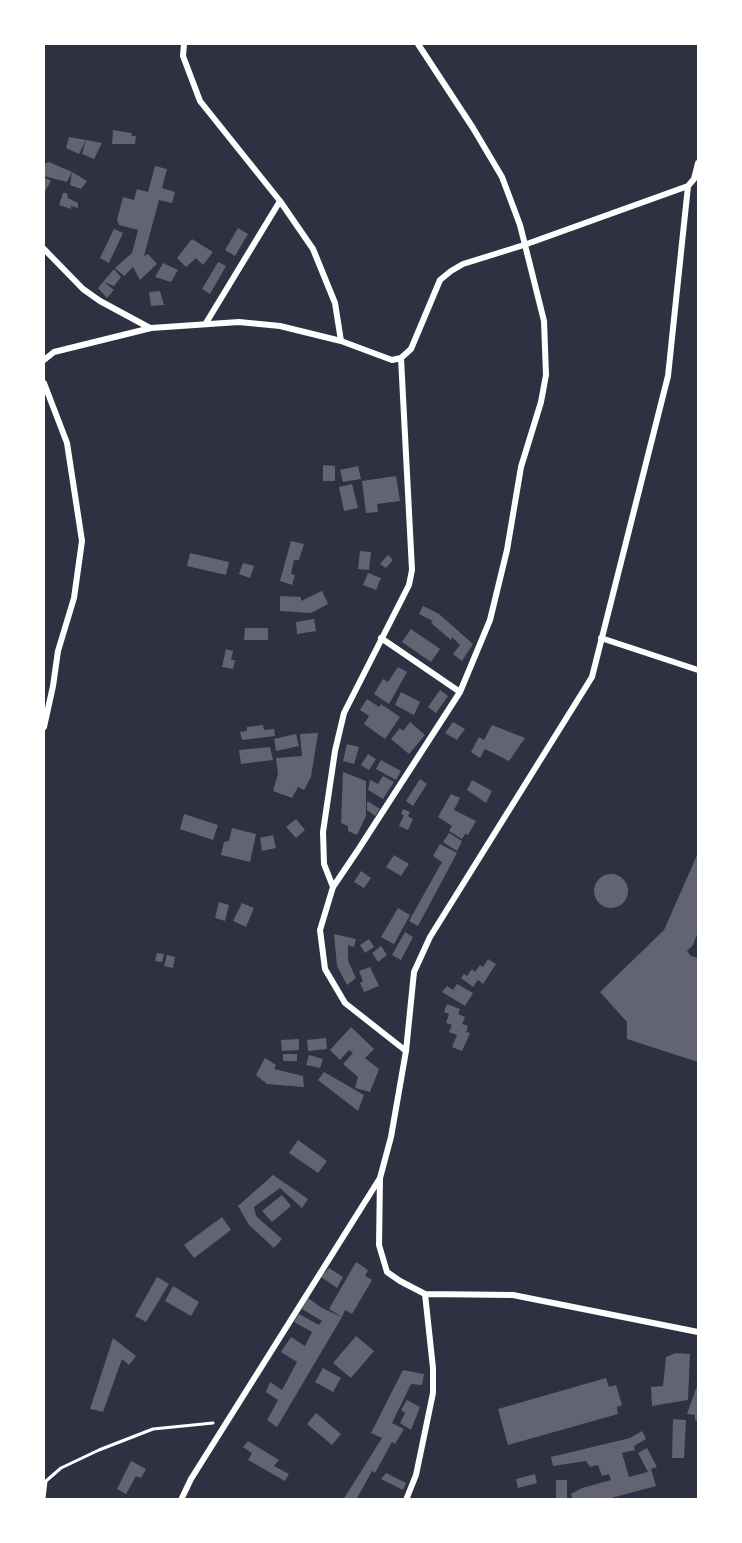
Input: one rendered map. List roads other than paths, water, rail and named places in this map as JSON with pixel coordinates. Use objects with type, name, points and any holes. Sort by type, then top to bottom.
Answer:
[{"type":"street","points":[[184,44],[183,56],[200,101],[280,201],[313,249],[335,303],[341,341]]},
{"type":"street","points":[[406,1050],[345,1004],[326,969],[320,930],[333,886],[460,692],[490,620],[507,550],[521,467],[541,402],[546,375],[544,321],[520,225],[502,177],[474,128],[418,44]]},
{"type":"street","points":[[44,360],[54,352],[151,328],[239,322],[280,326],[341,341],[392,360],[401,358],[411,349],[440,280],[463,264],[524,245],[688,186],[694,180],[699,163]]},
{"type":"street","points":[[688,186],[668,376],[592,677],[430,937],[414,972],[406,1050],[391,1137],[380,1178],[379,1245],[387,1272],[424,1294],[513,1295],[699,1332]]},
{"type":"street","points":[[206,323],[280,201]]},
{"type":"street","points":[[44,249],[83,289],[100,301],[151,328]]},
{"type":"street","points":[[333,886],[324,864],[323,832],[335,751],[344,714],[409,585],[412,570],[401,358]]},
{"type":"street","points":[[44,383],[67,443],[82,541],[74,598],[58,651],[44,727]]},
{"type":"street","points":[[381,638],[460,692]]},
{"type":"street","points":[[601,638],[699,670]]},
{"type":"street","points":[[181,1500],[191,1479],[226,1422],[380,1178]]},
{"type":"street","points":[[406,1500],[416,1475],[433,1393],[433,1368],[424,1294]]}]
